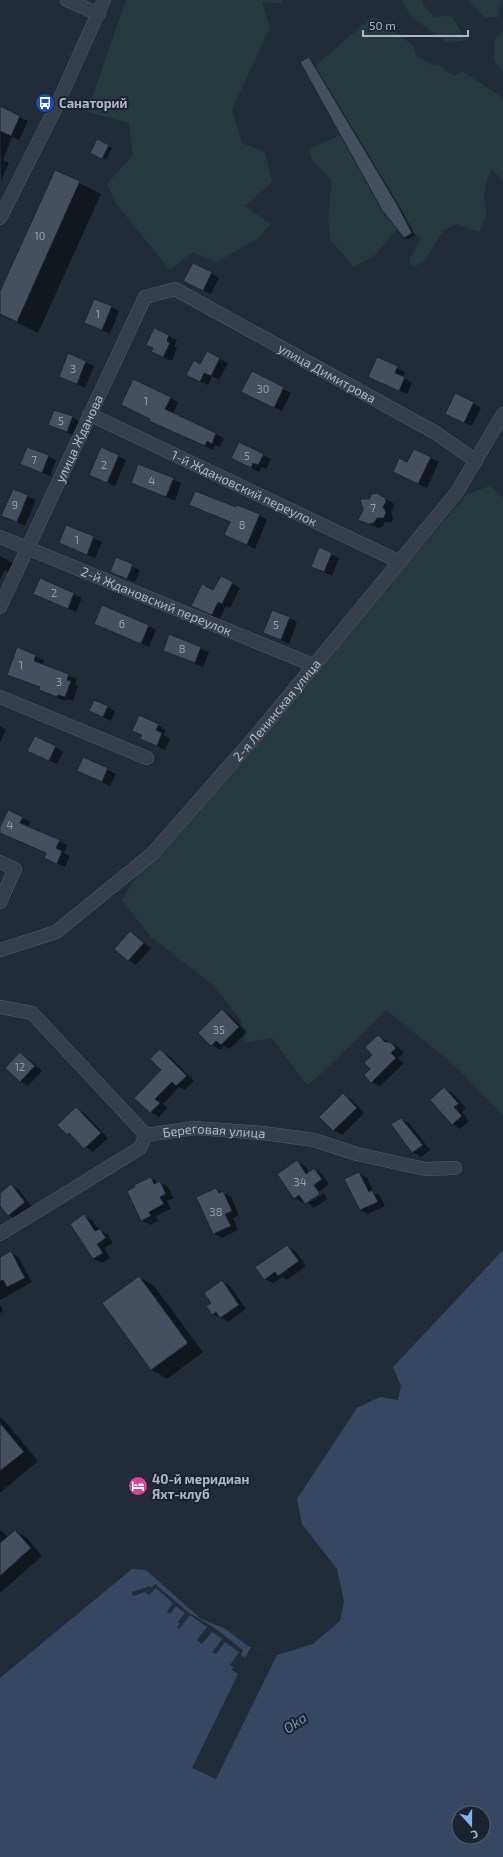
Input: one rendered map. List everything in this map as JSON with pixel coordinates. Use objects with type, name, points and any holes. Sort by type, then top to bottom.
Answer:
[{"type":"street","points":[[67,0],[99,14]]},
{"type":"street","points":[[0,218],[56,107],[104,0]]},
{"type":"street","name":"улица Жданова","points":[[0,607],[26,548],[145,297],[175,289]]},
{"type":"street","name":"улица Димитрова","points":[[175,289],[436,433],[476,461]]},
{"type":"street","name":"1-й Ждановский переулок","points":[[89,414],[400,562]]},
{"type":"street","name":"2-я Ленинская улица","points":[[0,950],[56,932],[152,854],[258,732],[457,492],[503,414]]},
{"type":"street","name":"2-й Ждановский переулок","points":[[0,537],[313,665]]},
{"type":"street","points":[[0,697],[147,758]]},
{"type":"street","points":[[0,862],[15,869],[0,902]]},
{"type":"street","points":[[0,1007],[32,1013],[146,1135]]},
{"type":"street","name":"Береговая улица","points":[[0,1234],[140,1148],[146,1135],[195,1128],[263,1133],[314,1140],[356,1154],[425,1169],[455,1168]]},
{"type":"green space","points":[[126,0],[283,0],[281,3],[262,2],[270,28],[232,109],[242,143],[265,152],[272,182],[245,206],[270,224],[259,238],[217,262],[192,252],[170,270],[117,205],[107,184],[133,155],[129,123],[87,112]]},
{"type":"green space","points":[[401,0],[423,0],[422,3],[434,17],[451,16],[467,40],[447,43],[412,17]]},
{"type":"green space","points":[[469,0],[502,0],[498,17],[484,17]]},
{"type":"green space","points":[[373,16],[414,46],[416,55],[432,65],[438,64],[454,76],[462,71],[503,98],[503,181],[492,169],[487,179],[484,195],[486,215],[479,232],[456,224],[443,231],[424,261],[414,267],[409,261],[421,237],[412,233],[398,206],[314,67]]},
{"type":"green space","points":[[503,31],[503,73],[494,60],[495,39]]},
{"type":"green space","points":[[340,135],[382,210],[397,229],[375,255],[354,267],[331,241],[328,218],[332,180],[312,160],[309,149]]},
{"type":"green space","points":[[490,486],[503,498],[503,1115],[453,1064],[386,1010],[324,1071],[307,1085],[272,1038],[245,1043],[241,1020],[212,984],[151,937],[122,900],[136,877],[467,494]]},
{"type":"water","name":"Oka","points":[[503,1250],[503,1857],[0,1857],[0,1678],[132,1569],[146,1570],[201,1619],[224,1628],[248,1646],[277,1655],[313,1644],[340,1621],[344,1601],[337,1569],[302,1524],[297,1499],[357,1408],[380,1397],[398,1400],[401,1386],[393,1367]]},
{"type":"pier","points":[[155,1584],[188,1612],[216,1629],[243,1650],[241,1655],[245,1658],[251,1647],[277,1655],[216,1779],[192,1768],[238,1674],[232,1670],[233,1667],[230,1665],[239,1652],[225,1642],[216,1654],[212,1652],[222,1639],[212,1632],[202,1644],[197,1640],[207,1627],[190,1615],[179,1629],[177,1628],[180,1624],[178,1622],[185,1613],[176,1606],[170,1614],[167,1612],[173,1603],[156,1588],[149,1595],[145,1592],[133,1596],[132,1592],[150,1586],[151,1588]]},
{"type":"building","points":[[309,57],[398,206],[412,233],[404,238],[382,210],[300,62]]},
{"type":"building","points":[[0,106],[20,116],[11,136],[0,131]]},
{"type":"building","points":[[97,139],[109,145],[102,159],[90,153]]},
{"type":"building","points":[[55,170],[80,181],[17,322],[0,314],[0,291]]},
{"type":"building","points":[[193,263],[212,272],[203,291],[183,281]]},
{"type":"building","points":[[94,299],[112,306],[102,330],[84,323]]},
{"type":"building","points":[[154,328],[169,335],[167,341],[170,343],[163,357],[151,352],[153,348],[146,345]]},
{"type":"building","points":[[207,351],[220,358],[211,376],[204,373],[200,382],[186,375],[194,360],[200,364]]},
{"type":"building","points":[[68,353],[86,361],[77,384],[59,377]]},
{"type":"building","points":[[377,357],[398,366],[395,373],[405,377],[399,391],[368,377]]},
{"type":"building","points":[[252,371],[284,387],[274,408],[241,392]]},
{"type":"building","points":[[133,379],[171,397],[165,409],[216,433],[212,444],[207,441],[205,446],[149,421],[150,419],[121,405]]},
{"type":"building","points":[[455,393],[474,402],[464,423],[445,414]]},
{"type":"building","points":[[54,410],[73,416],[67,432],[48,425]]},
{"type":"building","points":[[239,442],[264,454],[258,465],[253,463],[251,468],[231,458]]},
{"type":"building","points":[[27,447],[49,455],[42,473],[20,464]]},
{"type":"building","points":[[101,447],[119,455],[107,483],[89,475]]},
{"type":"building","points":[[414,449],[431,457],[418,484],[393,472],[399,458],[407,462]]},
{"type":"building","points":[[138,464],[174,478],[166,497],[131,483]]},
{"type":"building","points":[[13,489],[28,495],[17,522],[1,516]]},
{"type":"building","points":[[195,491],[236,507],[237,505],[260,514],[247,545],[224,535],[230,522],[189,505]]},
{"type":"building","points":[[377,493],[385,498],[386,502],[383,507],[386,512],[384,518],[377,518],[374,523],[369,524],[358,520],[363,510],[360,499],[369,499],[372,494]]},
{"type":"building","points":[[66,525],[94,536],[87,555],[59,543]]},
{"type":"building","points":[[319,547],[332,553],[324,572],[311,567]]},
{"type":"building","points":[[116,557],[133,564],[127,579],[110,572]]},
{"type":"building","points":[[221,576],[233,582],[222,604],[218,602],[212,615],[191,606],[202,584],[213,590]]},
{"type":"building","points":[[40,578],[74,593],[68,609],[33,594]]},
{"type":"building","points":[[102,605],[149,625],[141,644],[94,624]]},
{"type":"building","points":[[272,610],[290,617],[281,640],[263,633]]},
{"type":"building","points":[[169,634],[201,647],[195,663],[163,651]]},
{"type":"building","points":[[17,647],[36,655],[34,661],[69,674],[67,680],[71,681],[65,697],[58,695],[57,697],[39,690],[40,687],[7,675]]},
{"type":"building","points":[[94,700],[108,706],[103,717],[89,711]]},
{"type":"building","points":[[139,715],[159,724],[156,730],[162,733],[157,746],[140,739],[142,735],[132,731]]},
{"type":"building","points":[[35,736],[56,746],[49,761],[27,751]]},
{"type":"building","points":[[83,757],[108,768],[102,782],[77,771]]},
{"type":"building","points":[[8,810],[23,817],[20,823],[60,840],[56,848],[62,851],[57,864],[44,858],[46,853],[0,833],[0,827]]},
{"type":"building","points":[[130,931],[144,943],[128,961],[114,949]]},
{"type":"building","points":[[222,1009],[239,1027],[221,1045],[216,1041],[211,1046],[198,1033]]},
{"type":"building","points":[[378,1035],[385,1042],[390,1042],[396,1048],[391,1053],[396,1058],[371,1083],[364,1075],[370,1069],[364,1063],[372,1055],[365,1047]]},
{"type":"building","points":[[160,1049],[187,1076],[176,1086],[172,1082],[155,1099],[160,1103],[150,1113],[134,1098],[161,1070],[150,1059]]},
{"type":"building","points":[[20,1052],[35,1066],[20,1082],[5,1068]]},
{"type":"building","points":[[444,1087],[459,1104],[454,1107],[462,1116],[452,1125],[430,1100]]},
{"type":"building","points":[[343,1093],[357,1108],[333,1131],[319,1117]]},
{"type":"building","points":[[76,1107],[101,1133],[84,1149],[69,1133],[67,1135],[57,1125]]},
{"type":"building","points":[[401,1118],[423,1145],[412,1153],[391,1124]]},
{"type":"building","points":[[297,1160],[306,1174],[314,1168],[322,1179],[314,1185],[320,1194],[305,1204],[299,1195],[294,1199],[277,1174]]},
{"type":"building","points":[[359,1172],[369,1192],[372,1190],[378,1202],[360,1210],[344,1179]]},
{"type":"building","points":[[151,1177],[154,1184],[160,1181],[166,1194],[160,1197],[164,1204],[149,1212],[151,1216],[141,1221],[127,1191],[135,1187],[134,1185]]},
{"type":"building","points":[[11,1184],[25,1202],[8,1216],[0,1206],[0,1193]]},
{"type":"building","points":[[216,1188],[219,1193],[223,1191],[232,1211],[225,1214],[231,1226],[213,1234],[196,1197]]},
{"type":"building","points":[[84,1214],[95,1231],[100,1229],[106,1238],[97,1244],[103,1253],[93,1259],[70,1224]]},
{"type":"building","points":[[287,1245],[299,1261],[278,1276],[275,1272],[264,1280],[255,1267]]},
{"type":"building","points":[[11,1251],[25,1278],[7,1287],[3,1280],[0,1281],[0,1257]]},
{"type":"building","points":[[139,1276],[188,1343],[151,1370],[102,1303]]},
{"type":"building","points":[[222,1280],[239,1305],[220,1318],[216,1312],[212,1315],[206,1306],[211,1303],[204,1293]]},
{"type":"building","points":[[0,1423],[24,1452],[0,1471]]},
{"type":"building","points":[[15,1530],[31,1548],[0,1576],[0,1543]]},
{"type":"place","name":"Санаторий","points":[[45,103]]},
{"type":"place","name":"40-й меридиан Яхт-клуб","points":[[138,1486]]}]
